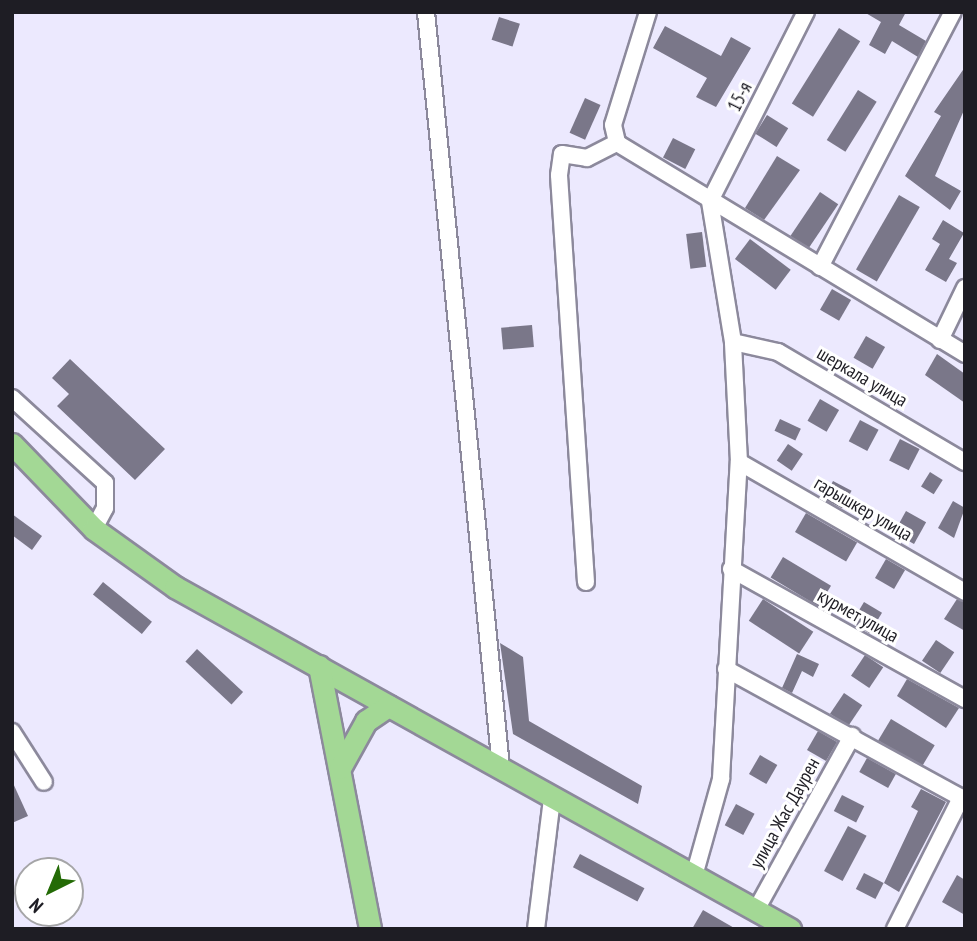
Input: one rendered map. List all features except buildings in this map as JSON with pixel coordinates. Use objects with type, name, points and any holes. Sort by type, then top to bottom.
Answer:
[{"type":"main road","points":[[12,444],[94,529],[174,587],[790,929]]},
{"type":"main road","points":[[319,666],[370,929]]},
{"type":"main road","points":[[340,768],[358,732],[388,706]]},
{"type":"street","points":[[426,12],[501,768]]},
{"type":"street","points":[[648,12],[613,125],[617,143],[965,354]]},
{"type":"street","name":"15-я","points":[[710,201],[806,12]]},
{"type":"street","points":[[820,267],[953,12]]},
{"type":"street","points":[[586,582],[559,175],[562,154],[587,158],[617,143]]},
{"type":"street","points":[[694,876],[721,779],[739,462],[733,342],[710,201]]},
{"type":"street","points":[[940,340],[965,288]]},
{"type":"street","name":"шеркала улица","points":[[733,342],[778,352],[965,461]]},
{"type":"street","points":[[12,398],[105,483],[105,508],[94,529]]},
{"type":"street","name":"гарышкер улица","points":[[739,462],[965,592]]},
{"type":"street","name":"курмет улица","points":[[731,569],[965,699]]},
{"type":"street","points":[[726,669],[963,799],[895,929]]},
{"type":"street","points":[[12,732],[44,782]]},
{"type":"street","name":"улица Жас Даурен","points":[[756,910],[852,736]]},
{"type":"street","points":[[538,927],[552,798]]}]
